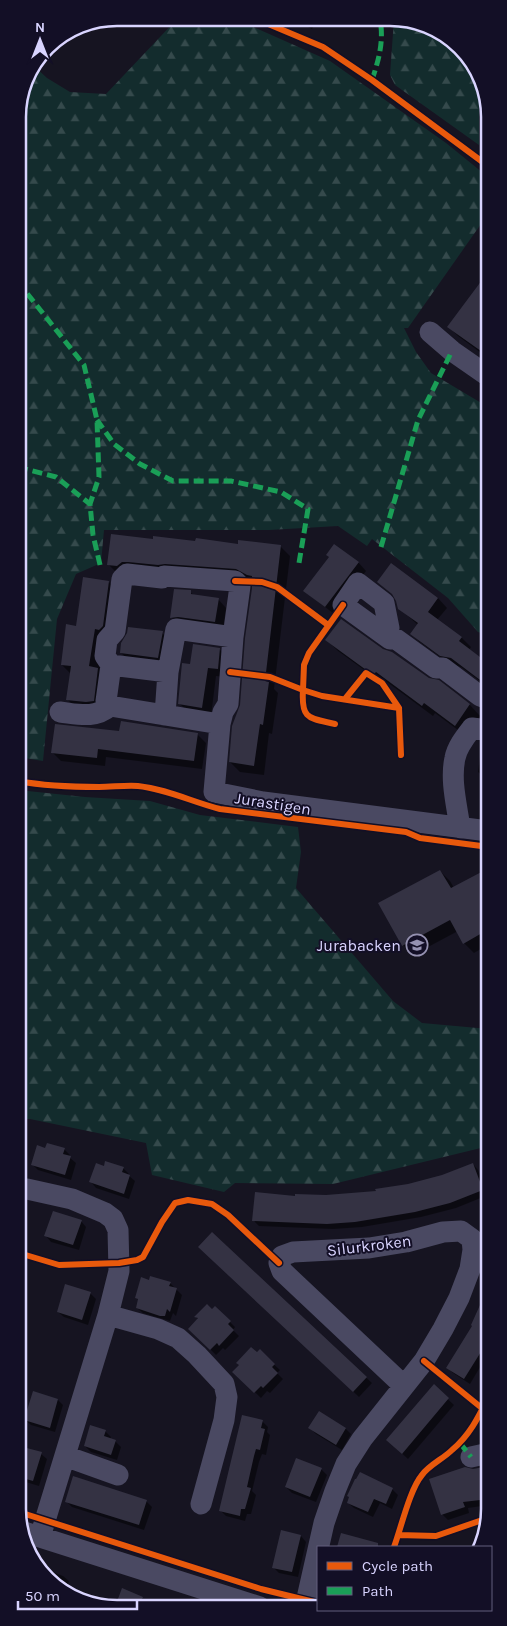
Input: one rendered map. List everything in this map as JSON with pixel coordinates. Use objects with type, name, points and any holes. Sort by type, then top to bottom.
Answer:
[{"type":"street","points":[[430,332],[452,351],[481,371]]},
{"type":"street","name":"Jurastigen","points":[[110,706],[106,701],[111,665],[105,656],[107,640],[115,631],[122,579],[127,574],[162,578],[164,576],[235,581],[240,586],[233,637],[228,704],[223,712],[220,724],[214,792],[263,802],[481,830]]},
{"type":"street","points":[[165,715],[168,672],[176,629],[233,637]]},
{"type":"street","points":[[383,634],[390,639],[396,639],[436,668],[442,668],[481,696]]},
{"type":"street","points":[[111,665],[168,672]]},
{"type":"street","points":[[60,712],[90,715],[103,712],[110,706],[220,724]]},
{"type":"street","points":[[460,828],[454,782],[455,757],[462,742],[480,729]]},
{"type":"street","points":[[27,1189],[72,1199],[105,1213],[114,1219],[118,1230],[119,1271],[108,1316],[65,1456],[30,1534],[238,1600]]},
{"type":"street","name":"Silurkroken","points":[[319,1546],[324,1523],[342,1473],[362,1439],[424,1362],[459,1298],[470,1269],[473,1250],[472,1239],[461,1231],[443,1232],[406,1242],[369,1248],[293,1252],[282,1256],[279,1263],[282,1271],[404,1386]]},
{"type":"street","points":[[108,1316],[158,1330],[178,1338],[224,1384],[227,1397],[224,1420],[201,1504]]},
{"type":"street","points":[[65,1456],[118,1475]]},
{"type":"street","name":"Silurkroken","points":[[307,1600],[317,1554]]},
{"type":"green space","points":[[170,26],[251,26],[330,61],[446,143],[481,171],[481,224],[408,328],[404,328],[416,352],[431,373],[481,403],[481,633],[478,632],[448,598],[372,539],[367,546],[338,526],[269,530],[104,530],[101,563],[76,574],[57,619],[43,761],[26,758],[26,111],[33,82],[40,71],[70,92],[106,94]]},
{"type":"green space","points":[[393,26],[419,31],[445,45],[462,62],[476,88],[479,99],[479,145],[395,85],[390,75]]},
{"type":"green space","points":[[26,791],[150,801],[200,815],[298,827],[301,852],[296,888],[393,1001],[422,1023],[481,1028],[481,1148],[333,1184],[235,1183],[224,1192],[152,1175],[146,1143],[26,1119]]},
{"type":"building","points":[[481,281],[481,351],[447,327]]},
{"type":"building","points":[[111,534],[153,539],[153,536],[195,541],[196,538],[238,544],[238,540],[281,545],[265,681],[269,682],[263,725],[260,724],[254,766],[229,762],[232,726],[240,705],[252,576],[236,569],[128,562],[122,562],[117,566],[107,565]]},
{"type":"building","points":[[334,544],[359,562],[325,607],[303,591],[329,557],[326,555]]},
{"type":"building","points":[[391,563],[438,598],[428,612],[462,637],[459,641],[481,657],[481,681],[451,658],[440,656],[410,634],[418,623],[398,609],[392,594],[377,582]]},
{"type":"building","points":[[83,577],[109,581],[103,626],[99,630],[95,629],[89,666],[98,668],[94,701],[86,702],[66,700],[71,666],[61,665],[66,624],[76,626]]},
{"type":"building","points":[[174,589],[191,590],[191,594],[219,598],[215,622],[178,617],[170,618]]},
{"type":"building","points":[[341,619],[383,649],[392,652],[429,678],[439,680],[470,704],[455,726],[424,703],[422,706],[376,672],[373,675],[325,640]]},
{"type":"building","points":[[128,627],[163,631],[158,658],[120,653],[121,643]]},
{"type":"building","points":[[193,644],[220,648],[218,669],[208,668],[202,708],[178,704],[182,663],[190,664]]},
{"type":"building","points":[[121,721],[198,733],[194,761],[98,749],[97,758],[51,753],[55,724],[119,731]]},
{"type":"building","points":[[440,870],[451,888],[481,872],[481,934],[463,944],[450,920],[402,946],[378,903]]},
{"type":"building","points":[[47,1143],[65,1148],[63,1154],[71,1156],[65,1175],[31,1165],[37,1145],[45,1148]]},
{"type":"building","points":[[105,1161],[124,1167],[122,1172],[130,1175],[124,1194],[89,1182],[96,1163],[104,1166]]},
{"type":"building","points":[[473,1163],[481,1185],[481,1191],[450,1203],[415,1212],[355,1222],[327,1224],[252,1221],[255,1192],[295,1196],[295,1194],[326,1195],[376,1191],[375,1189],[408,1184],[442,1175]]},
{"type":"building","points":[[53,1211],[82,1220],[73,1245],[44,1236]]},
{"type":"building","points":[[212,1232],[367,1377],[353,1392],[198,1247]]},
{"type":"building","points":[[150,1276],[171,1282],[169,1286],[177,1288],[170,1312],[167,1309],[165,1316],[136,1308],[138,1299],[135,1298],[141,1277],[149,1280]]},
{"type":"building","points":[[65,1284],[91,1292],[82,1320],[57,1312]]},
{"type":"building","points":[[481,1303],[481,1352],[464,1379],[446,1368],[471,1325]]},
{"type":"building","points":[[207,1304],[212,1309],[215,1306],[231,1321],[228,1324],[234,1330],[219,1346],[217,1343],[210,1350],[188,1329],[198,1318],[194,1317]]},
{"type":"building","points":[[251,1347],[257,1352],[260,1349],[275,1364],[272,1367],[278,1373],[263,1388],[261,1386],[254,1393],[232,1372],[239,1365],[236,1363]]},
{"type":"building","points":[[434,1384],[449,1398],[402,1454],[386,1440]]},
{"type":"building","points":[[33,1391],[58,1399],[50,1428],[26,1421],[26,1414]]},
{"type":"building","points":[[319,1411],[346,1428],[336,1445],[308,1428]]},
{"type":"building","points":[[242,1415],[263,1420],[261,1428],[265,1429],[260,1450],[256,1449],[247,1487],[251,1488],[245,1509],[241,1509],[240,1516],[219,1511]]},
{"type":"building","points":[[90,1425],[106,1430],[104,1436],[116,1440],[111,1455],[84,1446]]},
{"type":"building","points":[[26,1448],[42,1452],[33,1481],[26,1479]]},
{"type":"building","points":[[296,1458],[322,1468],[310,1497],[285,1487]]},
{"type":"building","points":[[465,1467],[473,1469],[481,1468],[481,1500],[463,1502],[465,1507],[441,1515],[429,1479]]},
{"type":"building","points":[[360,1472],[393,1488],[386,1504],[374,1499],[368,1512],[347,1503],[349,1497],[347,1496]]},
{"type":"building","points":[[73,1476],[147,1500],[139,1525],[65,1502]]},
{"type":"building","points":[[281,1530],[301,1535],[292,1572],[272,1568]]},
{"type":"building","points":[[341,1533],[378,1543],[378,1546],[337,1546]]},
{"type":"building","points":[[122,1588],[143,1597],[142,1600],[118,1600]]},
{"type":"marked path","points":[[372,80],[380,50],[380,26]]},
{"type":"marked path","points":[[26,292],[84,365],[97,420],[99,477],[90,504],[93,535],[101,569]]},
{"type":"marked path","points":[[381,547],[418,420],[452,351]]},
{"type":"marked path","points":[[97,420],[114,444],[140,464],[173,481],[231,481],[281,492],[308,509],[299,563]]},
{"type":"marked path","points":[[26,469],[56,477],[90,504]]},
{"type":"marked path","points":[[460,1443],[471,1457]]},
{"type":"cycle path","points":[[273,26],[323,47],[372,80],[481,161]]},
{"type":"cycle path","points":[[235,581],[262,582],[277,587],[328,625]]},
{"type":"cycle path","points":[[230,672],[270,677],[303,690],[304,665],[309,653],[343,605]]},
{"type":"cycle path","points":[[345,699],[366,673],[382,683],[399,708]]},
{"type":"cycle path","points":[[335,724],[308,716],[304,707],[303,690],[322,696],[399,708],[401,755]]},
{"type":"cycle path","points":[[26,782],[69,786],[138,786],[159,790],[220,809],[406,832],[420,838],[481,846]]},
{"type":"cycle path","points":[[26,1255],[59,1265],[119,1263],[137,1260],[143,1257],[175,1203],[188,1200],[212,1204],[228,1215],[279,1263]]},
{"type":"cycle path","points":[[424,1361],[481,1407]]},
{"type":"cycle path","points":[[394,1546],[418,1481],[428,1468],[464,1438],[481,1412]]},
{"type":"cycle path","points":[[26,1514],[261,1589],[306,1600]]},
{"type":"cycle path","points":[[398,1535],[436,1536],[480,1521]]},
{"type":"place","name":"Jurabacken","points":[[417,945]]}]
